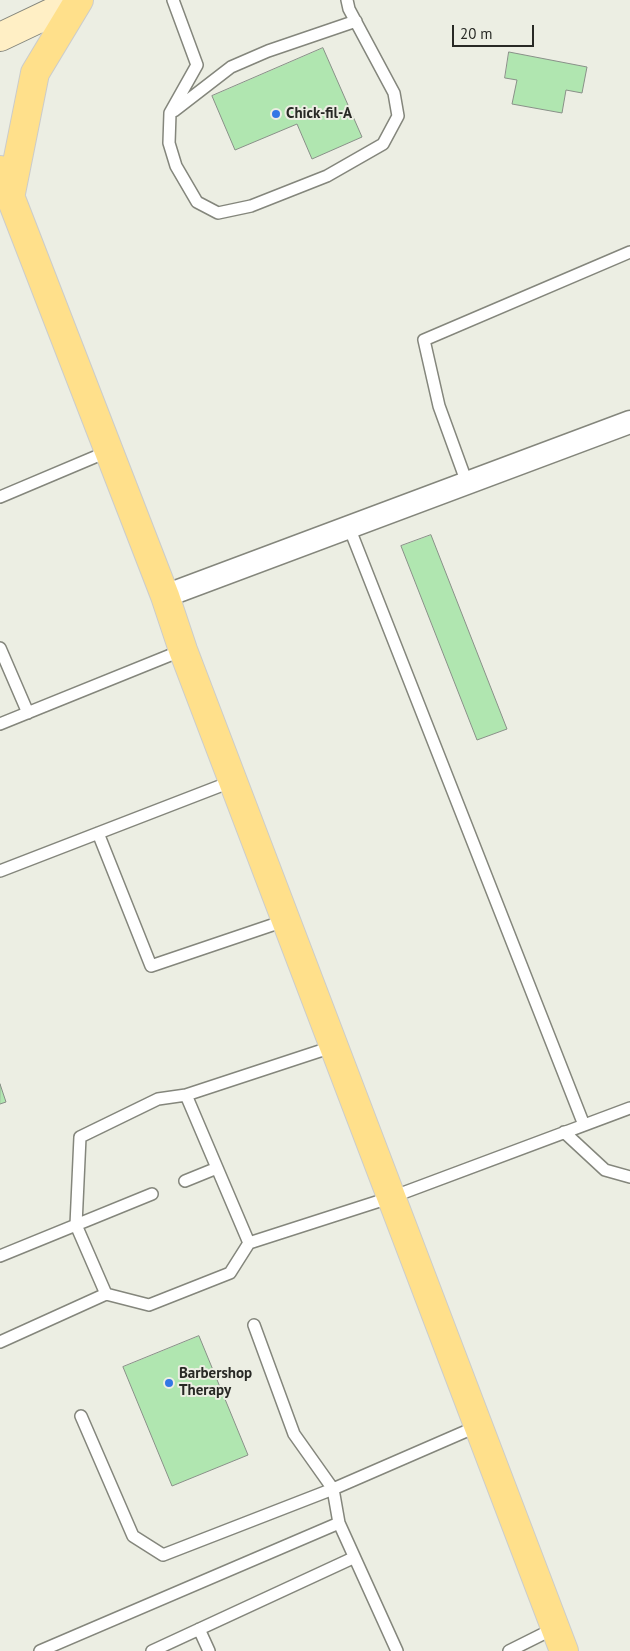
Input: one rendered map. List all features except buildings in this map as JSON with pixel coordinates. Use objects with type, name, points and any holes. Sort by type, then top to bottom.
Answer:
[{"type":"main road","points":[[10,198],[35,73],[78,0]]},
{"type":"main road","points":[[0,170],[165,596],[183,650],[234,780],[559,1640]]},
{"type":"street","points":[[0,37],[78,0]]},
{"type":"street","points":[[165,596],[630,422]]},
{"type":"lane","points":[[174,0],[186,29],[197,65],[170,113],[169,143],[176,166],[197,202],[218,213],[251,206],[327,176],[383,144],[398,116],[394,93],[347,0]]},
{"type":"lane","points":[[170,113],[231,68],[268,51],[356,21]]},
{"type":"lane","points":[[467,483],[439,406],[424,340],[630,252]]},
{"type":"lane","points":[[0,496],[108,451]]},
{"type":"lane","points":[[349,527],[584,1125]]},
{"type":"lane","points":[[0,648],[28,713]]},
{"type":"lane","points":[[0,724],[183,650]]},
{"type":"lane","points":[[0,871],[234,780]]},
{"type":"lane","points":[[98,833],[151,966],[287,920]]},
{"type":"lane","points":[[106,1294],[76,1225],[80,1137],[158,1099],[186,1095],[335,1046]]},
{"type":"lane","points":[[186,1095],[249,1243]]},
{"type":"lane","points":[[0,1342],[106,1294],[149,1305],[230,1273],[249,1243],[392,1197],[630,1108]]},
{"type":"lane","points":[[564,1132],[605,1170],[630,1177]]},
{"type":"lane","points":[[185,1181],[217,1168]]},
{"type":"lane","points":[[0,1256],[152,1194]]},
{"type":"lane","points":[[254,1325],[294,1434],[333,1489],[339,1523],[353,1558],[397,1651]]},
{"type":"lane","points":[[81,1416],[134,1536],[163,1555],[333,1489],[478,1426]]},
{"type":"lane","points":[[40,1651],[339,1523]]},
{"type":"lane","points":[[152,1651],[353,1558]]},
{"type":"lane","points":[[199,1629],[209,1651]]},
{"type":"lane","points":[[509,1651],[559,1640]]},
{"type":"place","name":"Chick-fil-A","points":[[276,114]]},
{"type":"place","name":"Barbershop Therapy","points":[[169,1383]]}]
